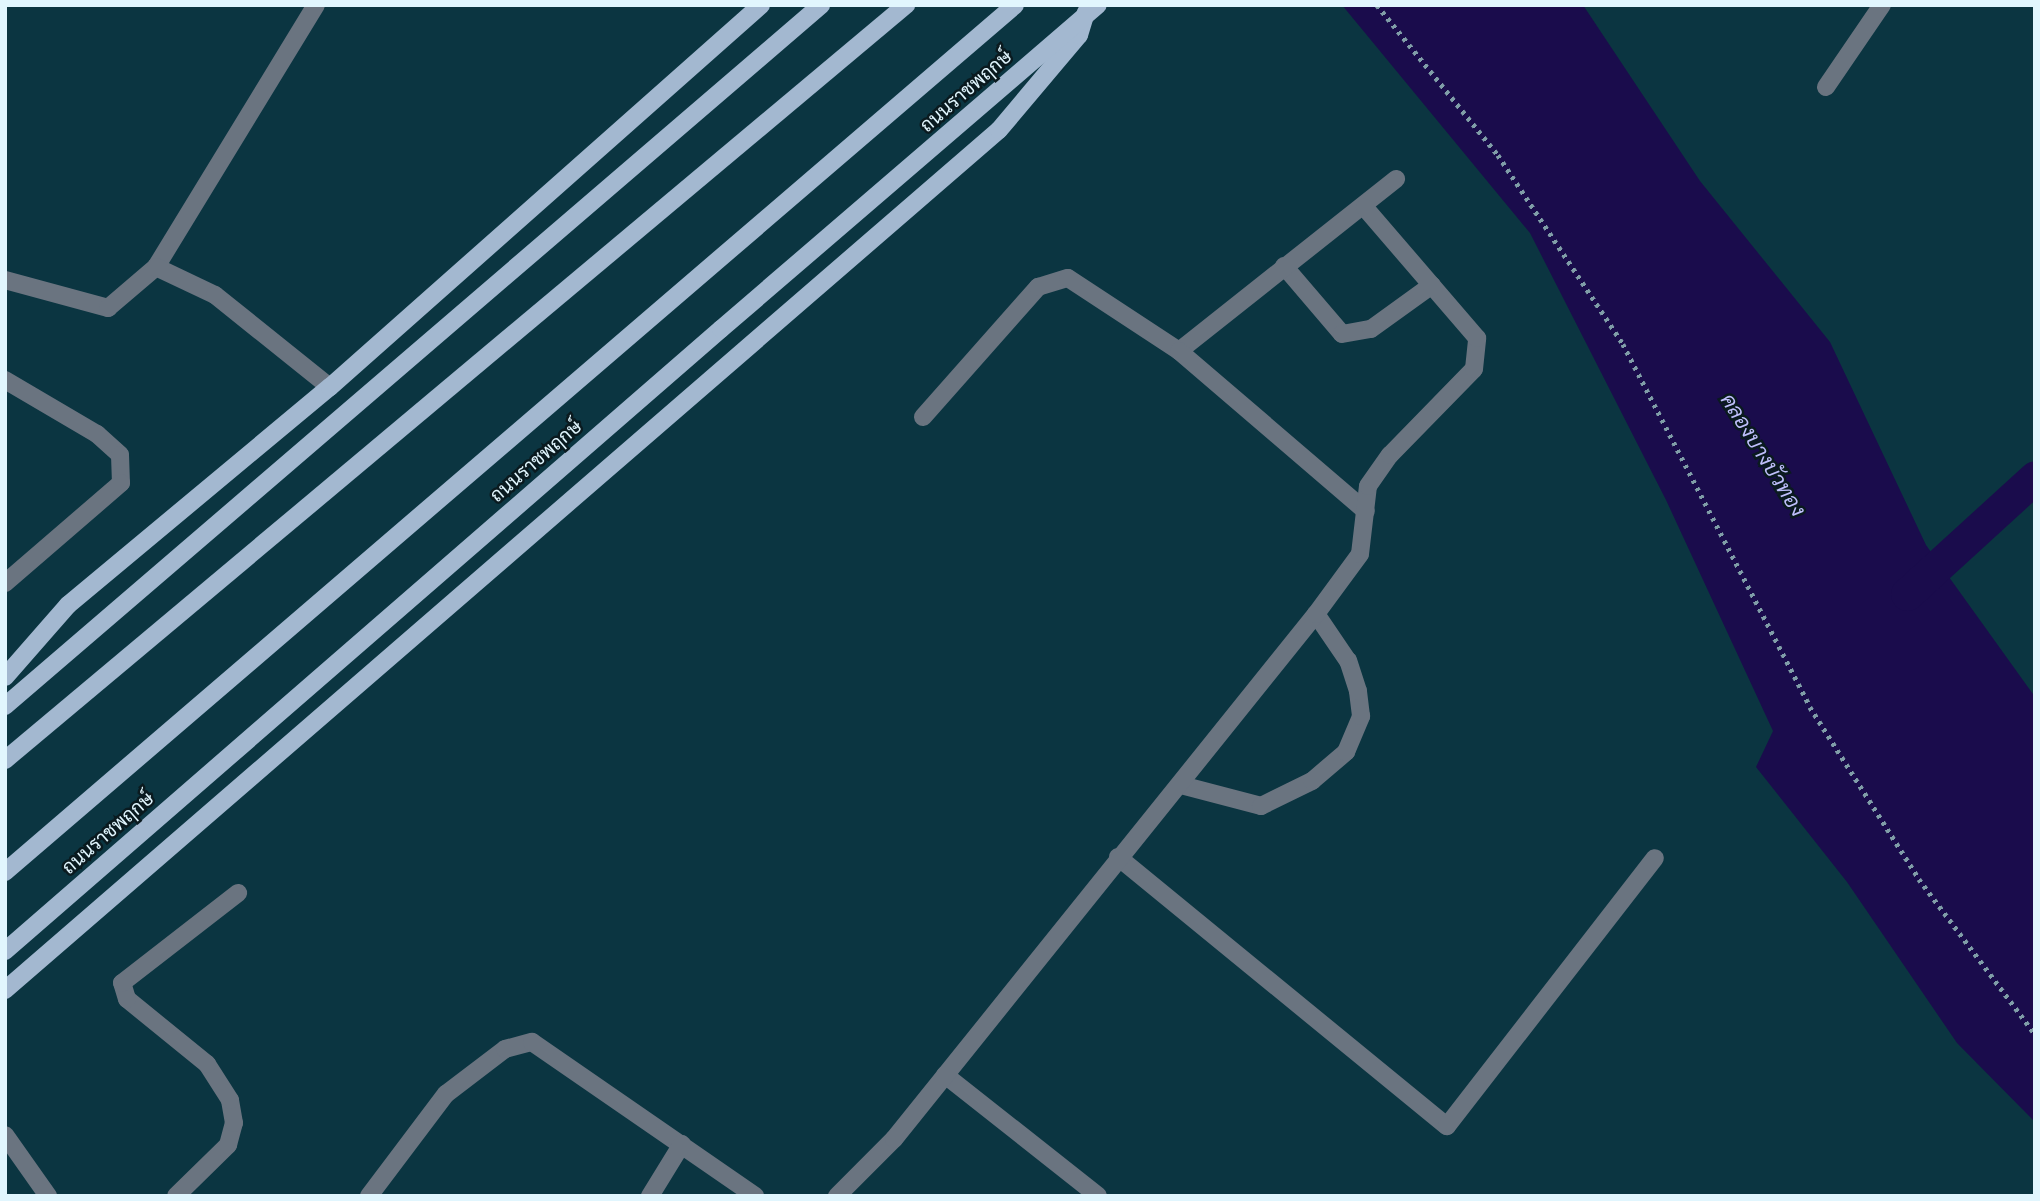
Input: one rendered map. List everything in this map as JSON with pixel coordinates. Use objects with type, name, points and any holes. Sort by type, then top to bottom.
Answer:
[{"type":"main road","points":[[5,677],[68,605],[330,387],[761,5]]},
{"type":"main road","points":[[5,706],[614,186],[821,5]]},
{"type":"main road","points":[[5,760],[646,227],[906,5]]},
{"type":"main road","name":"ถนนราชพฤกษ์","points":[[5,872],[691,287],[1015,5]]},
{"type":"main road","points":[[5,990],[999,130],[1079,34],[1088,5]]},
{"type":"main road","name":"ถนนราชพฤกษ์","points":[[5,951],[1097,5]]},
{"type":"street","points":[[5,280],[108,308],[156,267],[316,5]]},
{"type":"street","points":[[1826,87],[1882,5]]},
{"type":"street","points":[[1180,351],[1284,266],[1365,208],[1396,179]]},
{"type":"street","points":[[837,1196],[894,1139],[1316,614],[1360,554],[1368,486],[1390,455],[1474,369],[1479,356],[1477,338],[1365,208]]},
{"type":"street","points":[[1284,266],[1342,334],[1371,328],[1432,285]]},
{"type":"street","points":[[156,267],[215,295],[330,387]]},
{"type":"street","points":[[923,418],[1038,287],[1068,278],[1180,351],[1366,511]]},
{"type":"street","points":[[5,380],[97,435],[120,455],[121,483],[5,583]]},
{"type":"street","points":[[1181,785],[1261,806],[1312,781],[1346,752],[1361,716],[1358,691],[1348,661],[1316,614]]},
{"type":"street","points":[[1118,857],[1447,1126],[1655,858]]},
{"type":"street","points":[[176,1196],[228,1145],[234,1123],[230,1100],[207,1064],[127,999],[122,982],[238,893]]},
{"type":"street","points":[[369,1196],[446,1094],[505,1049],[532,1042],[755,1196]]},
{"type":"street","points":[[945,1075],[1098,1196]]},
{"type":"street","points":[[5,1135],[48,1196]]},
{"type":"street","points":[[650,1196],[682,1144]]},
{"type":"path","points":[[1377,5],[1498,155],[1623,344],[1810,707],[1919,879],[2035,1034]]},
{"type":"water","name":"คลองบางบัวทอง","points":[[1342,5],[1583,5],[1700,181],[1830,342],[1926,545],[2035,697],[2035,1122],[1957,1043],[1847,882],[1756,767],[1773,731],[1666,500],[1530,233]]},
{"type":"waterway","points":[[1907,594],[2035,477]]}]
